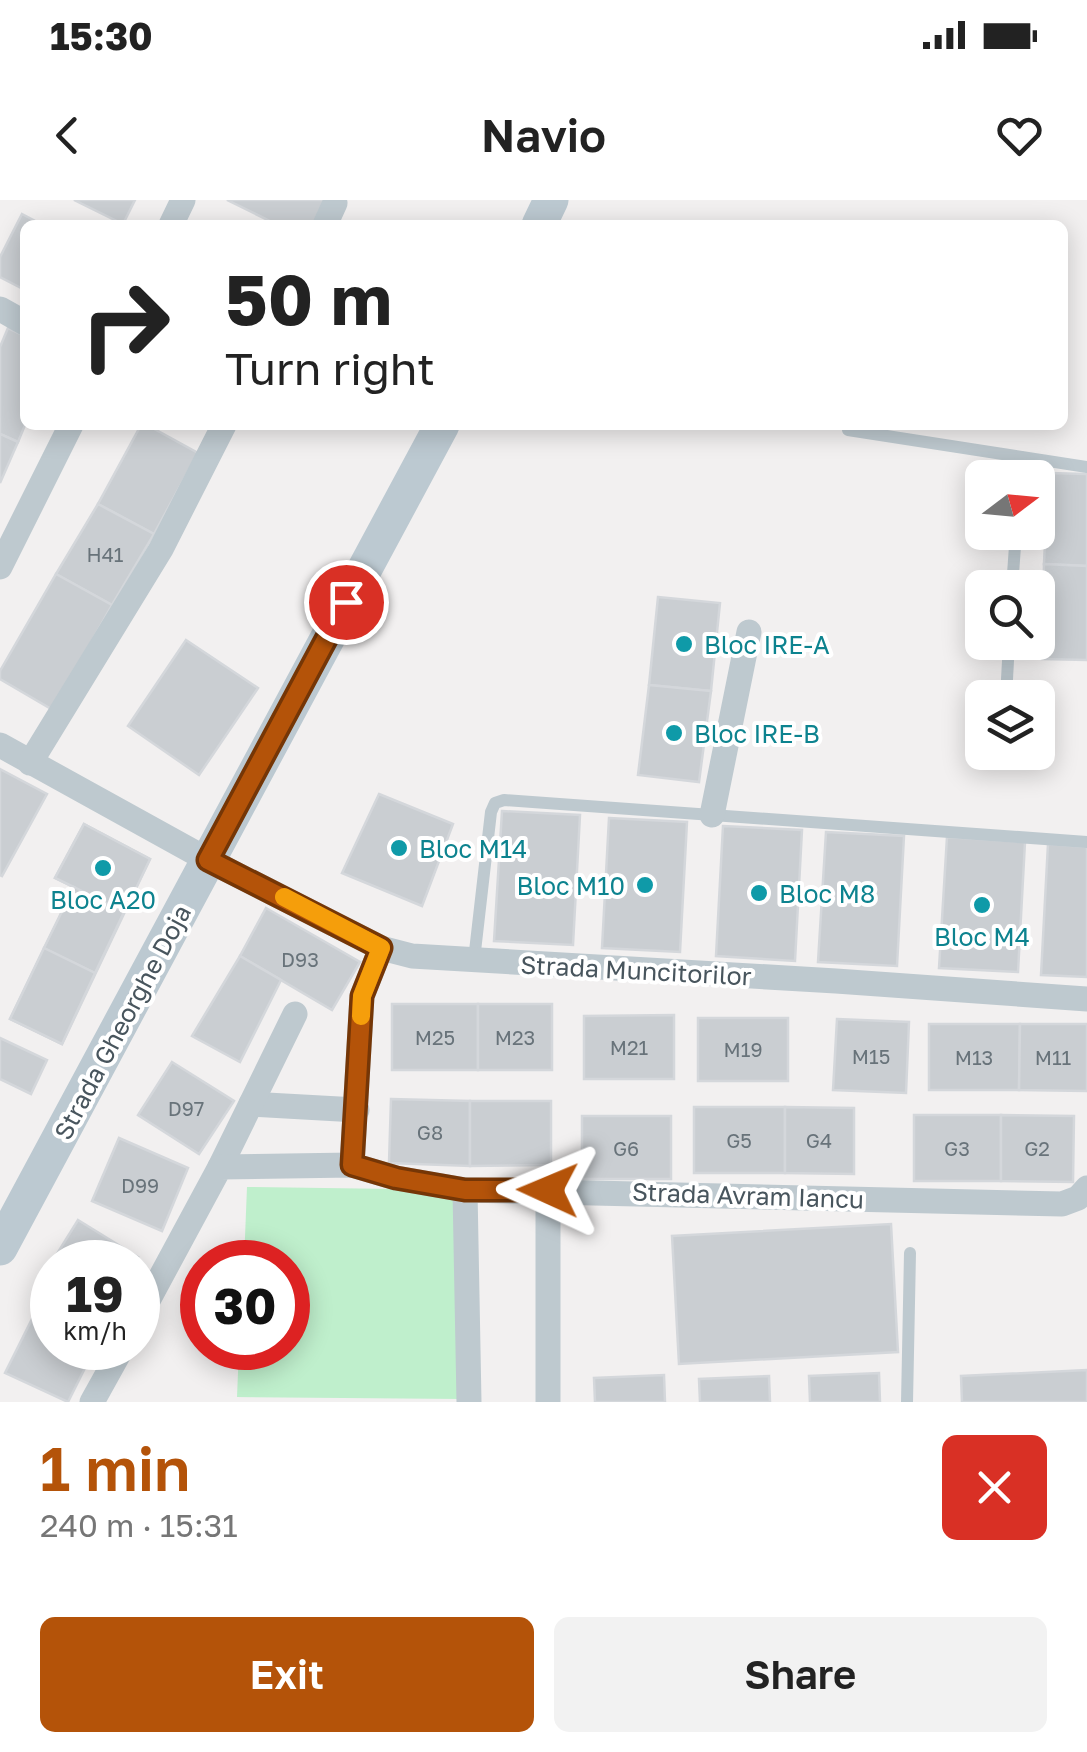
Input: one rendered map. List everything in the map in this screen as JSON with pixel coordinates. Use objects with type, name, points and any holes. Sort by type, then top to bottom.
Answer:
[{"type":"main road","name":"Strada Gheorghe Doja","points":[[0,1248],[439,430]]},
{"type":"street","points":[[0,567],[68,430]]},
{"type":"street","points":[[30,763],[162,550],[222,430]]},
{"type":"street","points":[[712,815],[749,632]]},
{"type":"street","name":"Strada Muncitorilor","points":[[0,745],[208,860],[381,948],[412,956],[1087,999]]},
{"type":"street","points":[[352,1165],[362,996],[381,948]]},
{"type":"street","points":[[160,1278],[295,1014]]},
{"type":"street","points":[[251,1104],[357,1110]]},
{"type":"street","name":"Strada Avram Iancu","points":[[220,1166],[352,1165],[396,1178],[465,1190],[1062,1204],[1078,1198],[1087,1188]]},
{"type":"street","points":[[465,1190],[470,1402]]},
{"type":"street","points":[[548,1190],[548,1402]]},
{"type":"street","points":[[92,1402],[110,1370]]},
{"type":"lane","points":[[848,430],[1087,467]]},
{"type":"lane","points":[[474,962],[491,812],[495,803],[504,800],[1087,842]]},
{"type":"lane","points":[[907,1402],[910,1253]]},
{"type":"green space","points":[[247,1187],[465,1190],[462,1399],[237,1397],[238,1370],[310,1370],[310,1240],[245,1240]]},
{"type":"building","points":[[74,200],[135,200],[125,220],[115,220]]},
{"type":"building","points":[[227,200],[328,200],[319,220],[268,220]]},
{"type":"building","points":[[22,214],[33,220],[20,220],[20,287],[0,277],[0,257]]},
{"type":"building","points":[[8,328],[20,334],[23,430],[18,442],[0,434],[0,347]]},
{"type":"building","points":[[138,430],[156,430],[198,453],[154,534],[98,504]]},
{"type":"building","points":[[0,434],[18,442],[0,483]]},
{"type":"building","points":[[1055,473],[1087,474],[1087,566],[1044,564],[1045,550],[1055,550]]},
{"type":"building","points":[[98,504],[154,534],[112,605],[56,574]]},
{"type":"building","points":[[1044,564],[1087,566],[1087,660],[1055,659],[1055,570],[1044,570]]},
{"type":"building","points":[[56,574],[112,605],[53,710],[0,679],[0,671]]},
{"type":"building","name":"Bloc IRE-A","points":[[658,597],[720,603],[711,691],[649,685]]},
{"type":"building","points":[[186,640],[258,688],[199,775],[128,726]]},
{"type":"building","name":"Bloc IRE-B","points":[[649,685],[711,691],[699,782],[638,775]]},
{"type":"building","points":[[0,769],[47,794],[2,876],[0,875]]},
{"type":"building","name":"Bloc M14","points":[[379,794],[453,824],[422,906],[342,873]]},
{"type":"building","points":[[502,811],[580,815],[573,945],[494,941]]},
{"type":"building","name":"Bloc M10","points":[[609,818],[687,822],[680,952],[602,948]]},
{"type":"building","name":"Bloc A20","points":[[84,824],[150,859],[124,912],[55,878]]},
{"type":"building","points":[[84,824],[150,859],[62,1044],[10,1019],[74,887],[55,878]]},
{"type":"building","name":"Bloc M8","points":[[723,826],[802,830],[795,961],[716,956]]},
{"type":"building","points":[[826,832],[904,836],[897,966],[818,962]]},
{"type":"building","name":"Bloc M4","points":[[947,837],[1025,842],[1018,972],[939,968]]},
{"type":"building","points":[[1048,844],[1087,847],[1087,977],[1041,975]]},
{"type":"building","points":[[74,887],[124,912],[95,973],[44,948]]},
{"type":"building","points":[[266,908],[360,962],[332,1010],[240,956]]},
{"type":"building","points":[[44,948],[95,973],[62,1044],[10,1019]]},
{"type":"building","points":[[240,956],[281,980],[240,1062],[192,1036]]},
{"type":"building","points":[[392,1004],[478,1004],[478,1070],[392,1070]]},
{"type":"building","points":[[478,1004],[552,1004],[552,1070],[478,1070]]},
{"type":"building","points":[[674,1015],[674,1079],[584,1079],[584,1016]]},
{"type":"building","points":[[698,1018],[788,1018],[788,1081],[698,1081]]},
{"type":"building","points":[[837,1019],[909,1022],[906,1093],[833,1090]]},
{"type":"building","points":[[929,1024],[1020,1024],[1019,1090],[929,1090]]},
{"type":"building","points":[[1020,1024],[1087,1024],[1087,1091],[1019,1090]]},
{"type":"building","points":[[0,1038],[47,1060],[31,1094],[0,1079]]},
{"type":"building","points":[[172,1062],[234,1101],[199,1154],[138,1115]]},
{"type":"building","points":[[391,1099],[470,1101],[470,1166],[389,1163]]},
{"type":"building","points":[[470,1101],[551,1101],[551,1165],[470,1166]]},
{"type":"building","points":[[694,1107],[785,1107],[785,1173],[694,1173]]},
{"type":"building","points":[[785,1107],[854,1108],[854,1174],[785,1173]]},
{"type":"building","points":[[914,1115],[1001,1115],[1001,1181],[914,1181]]},
{"type":"building","points":[[1001,1115],[1074,1116],[1073,1182],[1001,1181]]},
{"type":"building","points":[[582,1116],[671,1116],[671,1179],[582,1179]]},
{"type":"building","points":[[119,1138],[188,1168],[162,1231],[92,1201]]},
{"type":"building","points":[[78,1220],[110,1240],[66,1240]]},
{"type":"building","points":[[891,1224],[898,1352],[679,1364],[672,1236]]},
{"type":"building","points":[[30,1323],[30,1370],[84,1370],[68,1402],[5,1373]]},
{"type":"building","points":[[1087,1370],[1087,1402],[962,1402],[961,1376]]},
{"type":"building","points":[[879,1373],[880,1402],[810,1402],[809,1376]]},
{"type":"building","points":[[664,1375],[665,1402],[595,1402],[594,1378]]},
{"type":"building","points":[[769,1376],[770,1402],[700,1402],[699,1379]]},
{"type":"slow traffic","points":[[284,897],[381,948],[362,996],[361,1016]]},
{"type":"place","name":"Bloc IRE-A","points":[[684,644]]},
{"type":"place","name":"Bloc IRE-B","points":[[674,733]]},
{"type":"place","name":"Bloc M14","points":[[399,848]]},
{"type":"place","name":"Bloc A20","points":[[103,868]]},
{"type":"place","name":"Bloc M10","points":[[645,885]]},
{"type":"place","name":"Bloc M8","points":[[759,893]]},
{"type":"place","name":"Bloc M4","points":[[982,905]]},
{"type":"route","points":[[346,602],[208,860],[381,948],[362,996],[352,1165],[396,1178],[465,1190],[548,1190]]}]
